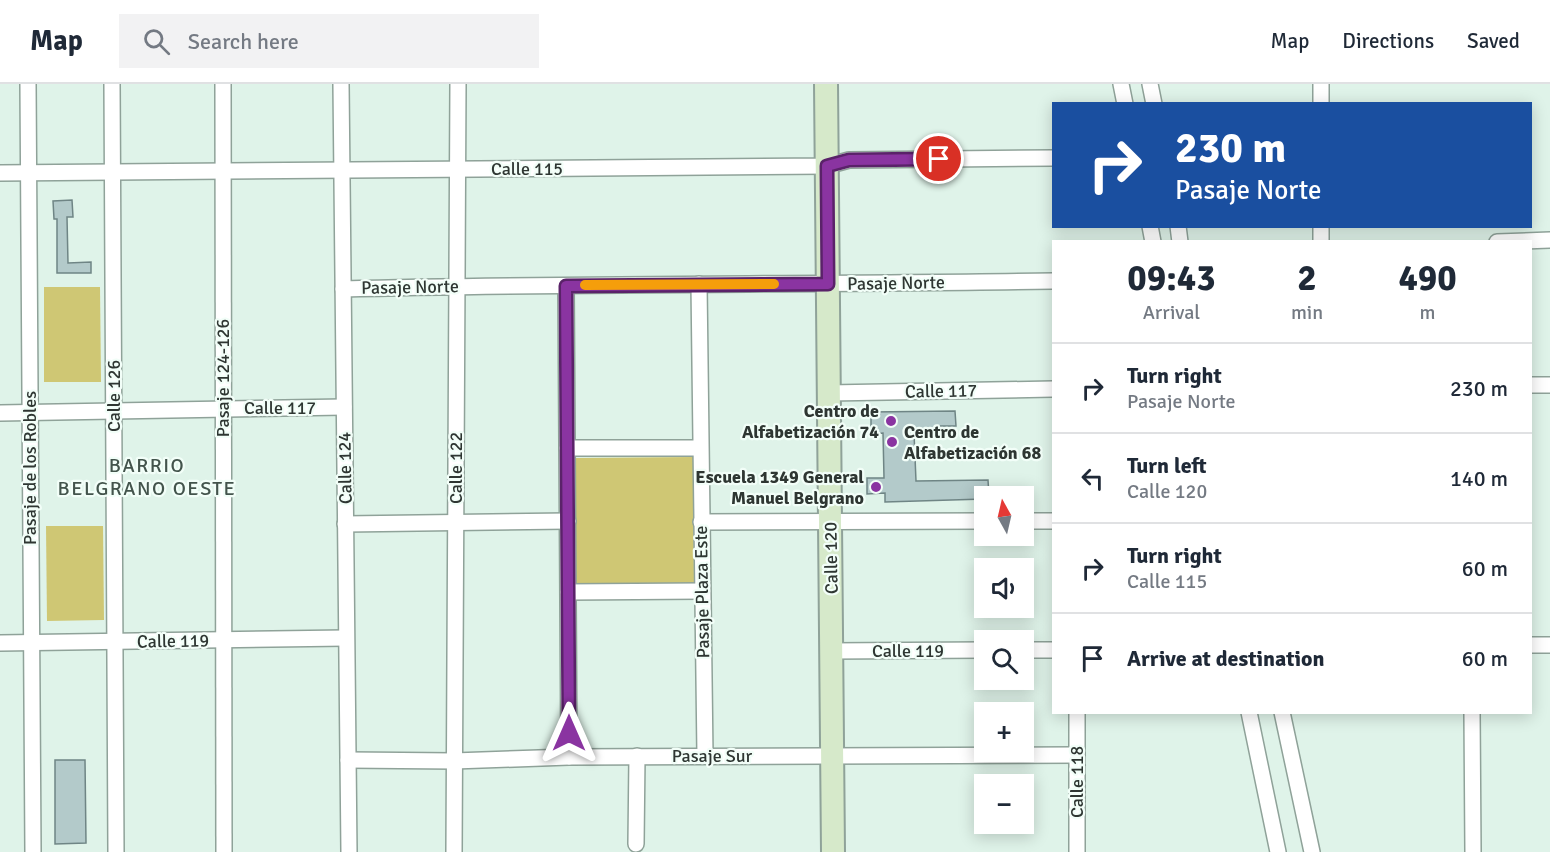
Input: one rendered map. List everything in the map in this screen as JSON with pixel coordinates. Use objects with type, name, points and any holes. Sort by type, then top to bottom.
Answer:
[{"type":"street","name":"Pasaje de los Robles","points":[[27,84],[33,852]]},
{"type":"street","name":"Calle 126","points":[[112,84],[116,852]]},
{"type":"street","name":"Pasaje 124-126","points":[[223,84],[224,852]]},
{"type":"street","name":"Calle 124","points":[[341,84],[349,852]]},
{"type":"street","name":"Calle 122","points":[[454,852],[458,84]]},
{"type":"street","name":"Calle 120","points":[[826,84],[833,852]]},
{"type":"street","points":[[1121,84],[1125,102]]},
{"type":"street","points":[[1150,84],[1154,102]]},
{"type":"street","points":[[1321,84],[1321,102]]},
{"type":"street","name":"Calle 115","points":[[0,173],[827,166],[849,160],[1052,158]]},
{"type":"street","points":[[1532,241],[1550,240]]},
{"type":"street","name":"Pasaje Norte","points":[[343,289],[1052,281]]},
{"type":"street","name":"Pasaje Plaza Este","points":[[699,285],[705,756]]},
{"type":"street","points":[[566,286],[569,757]]},
{"type":"street","points":[[1532,385],[1550,385]]},
{"type":"street","name":"Calle 117","points":[[829,393],[1052,389]]},
{"type":"street","name":"Calle 117","points":[[0,413],[344,407]]},
{"type":"street","points":[[567,448],[700,448]]},
{"type":"street","points":[[345,524],[568,521]]},
{"type":"street","points":[[701,522],[974,521]]},
{"type":"street","points":[[1034,521],[1052,521]]},
{"type":"street","points":[[568,592],[702,591]]},
{"type":"street","name":"Calle 119","points":[[0,643],[346,638]]},
{"type":"street","points":[[1532,645],[1550,645]]},
{"type":"street","name":"Calle 119","points":[[831,651],[974,650]]},
{"type":"street","points":[[1034,650],[1052,650]]},
{"type":"street","name":"Calle 118","points":[[1077,714],[1077,852]]},
{"type":"street","points":[[1250,714],[1278,852]]},
{"type":"street","points":[[1282,714],[1312,852]]},
{"type":"street","points":[[1472,714],[1473,852]]},
{"type":"street","name":"Pasaje Sur","points":[[348,760],[454,761],[637,756],[1077,755]]},
{"type":"street","points":[[636,844],[637,756]]},
{"type":"shaded area","points":[[44,287],[100,287],[101,382],[44,382]]},
{"type":"shaded area","points":[[693,457],[694,584],[575,585],[575,458]]},
{"type":"shaded area","points":[[46,526],[103,526],[104,620],[47,621]]},
{"type":"building","points":[[72,200],[73,217],[67,217],[68,263],[91,262],[91,273],[57,273],[57,219],[54,219],[53,201]]},
{"type":"building","points":[[955,411],[956,426],[938,426],[938,433],[914,433],[916,481],[988,480],[988,486],[974,486],[974,499],[885,502],[885,493],[867,494],[867,478],[884,478],[883,433],[871,434],[871,412]]},
{"type":"building","points":[[55,760],[85,760],[86,843],[55,844]]},
{"type":"slow traffic","points":[[585,285],[774,284]]},
{"type":"place","name":"Centro de Alfabetización 74","points":[[891,421]]},
{"type":"place","name":"Centro de Alfabetización 68","points":[[892,442]]},
{"type":"place","name":"Escuela 1349 General Manuel Belgrano","points":[[876,487]]},
{"type":"district","name":"BARRIO BELGRANO OESTE","points":[[147,476]]},
{"type":"route","points":[[569,733],[566,286],[828,284],[827,166],[849,160],[939,159]]}]
